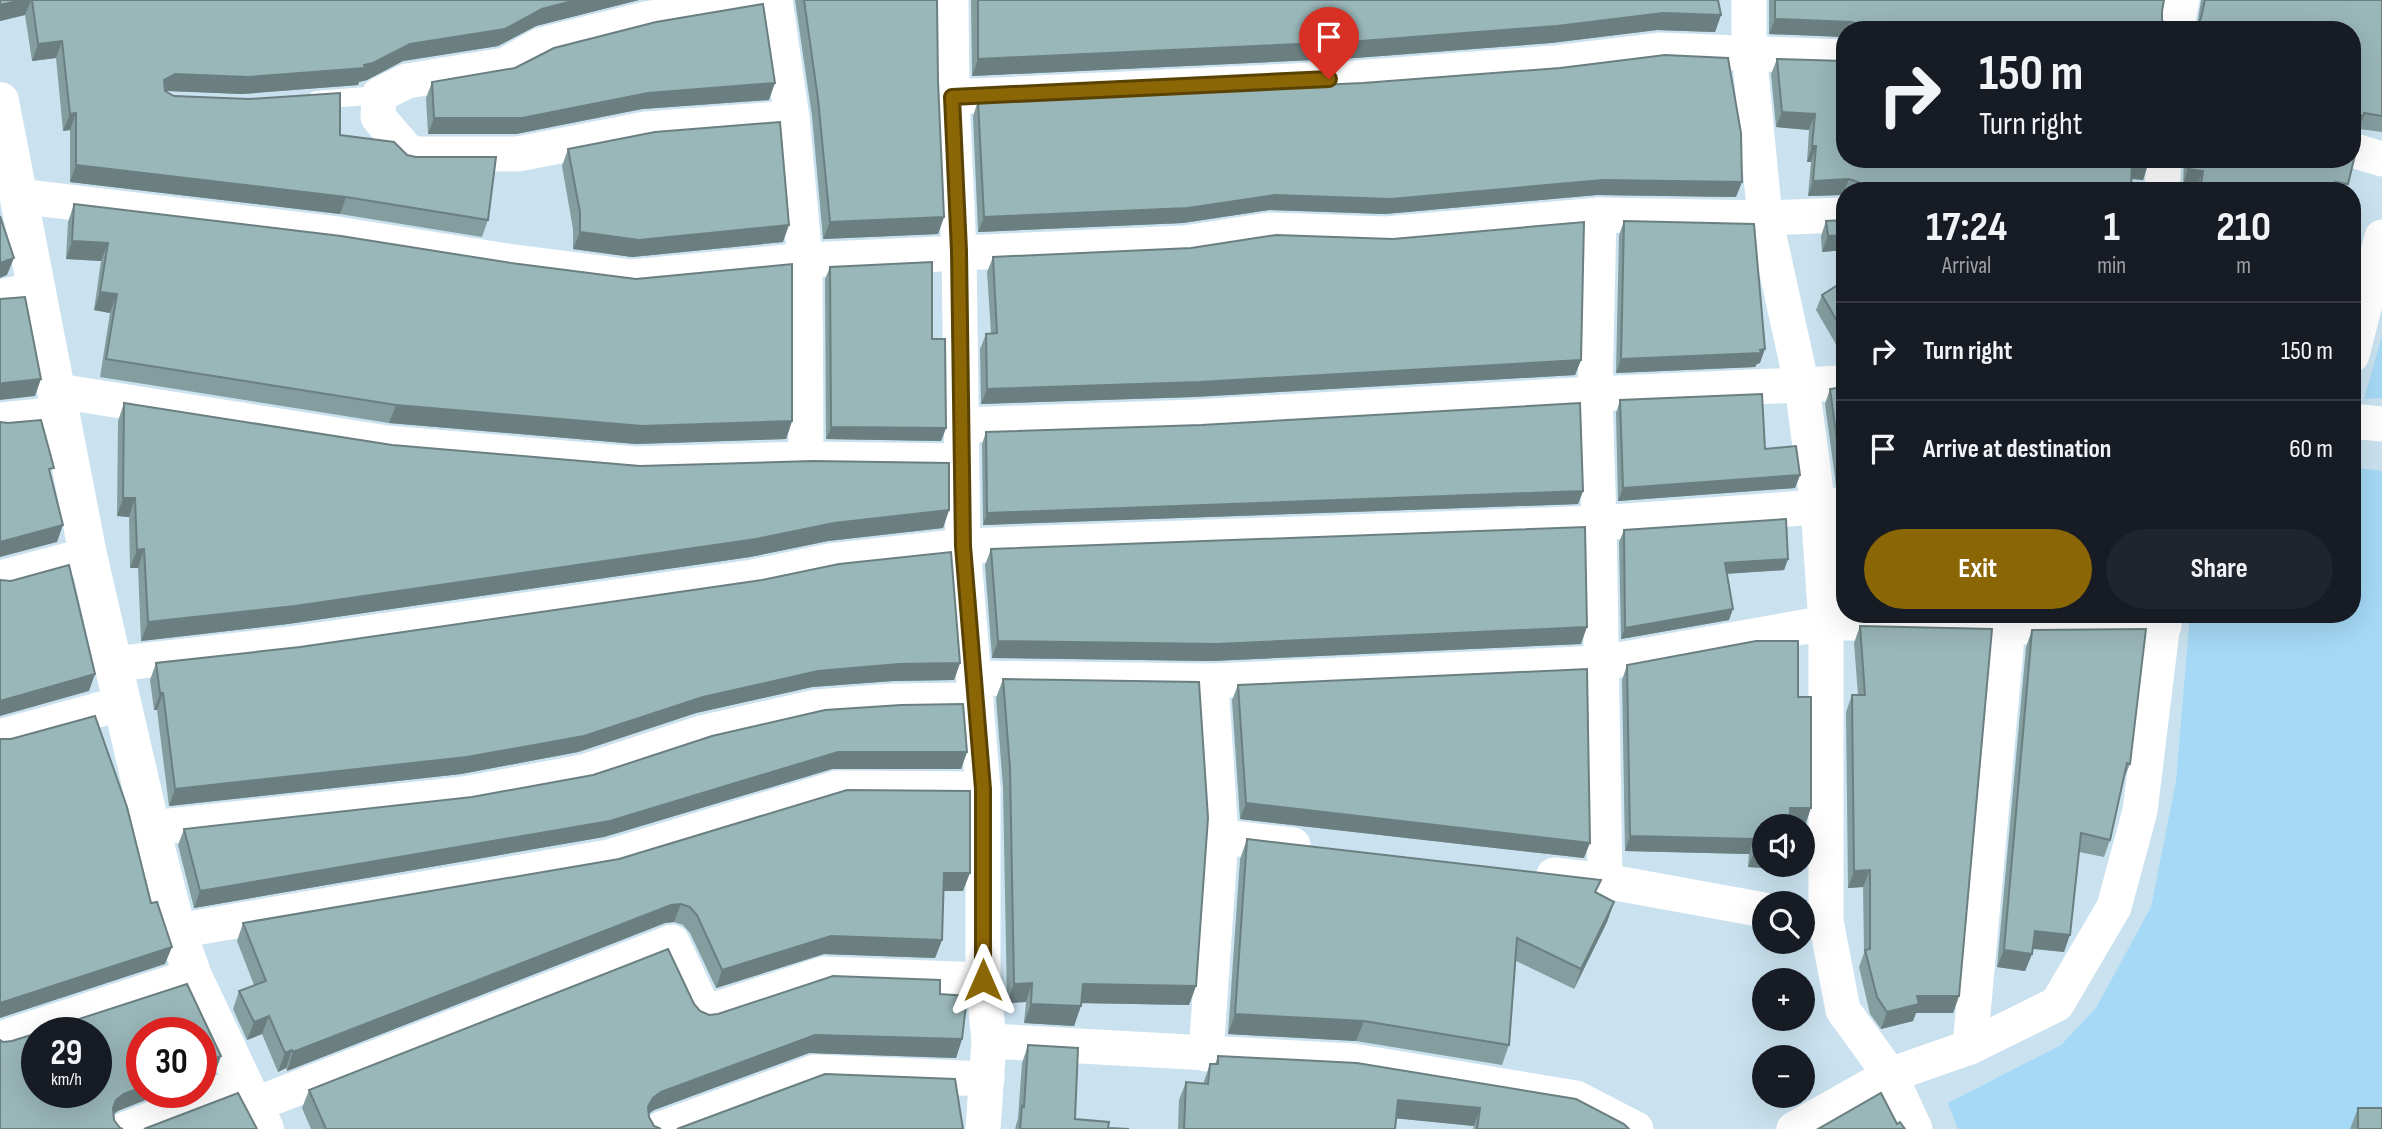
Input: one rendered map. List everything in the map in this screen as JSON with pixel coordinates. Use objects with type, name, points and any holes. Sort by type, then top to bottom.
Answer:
[{"type":"street","points":[[755,0],[646,19],[541,45],[505,65],[407,81],[379,95],[378,117],[410,154],[518,154],[646,129],[792,118]]},
{"type":"street","points":[[775,0],[792,118],[805,260],[806,459]]},
{"type":"street","points":[[951,0],[959,251],[963,546],[983,789],[983,980],[989,1041],[983,1129]]},
{"type":"street","points":[[1749,0],[1749,52],[1765,218],[1831,505],[1815,894]]},
{"type":"street","points":[[2178,21],[2182,0]]},
{"type":"street","points":[[952,97],[1356,78],[1553,63],[1659,50],[1836,57]]},
{"type":"street","points":[[0,101],[11,186],[38,289],[88,555],[150,828],[177,931],[193,976],[253,1106]]},
{"type":"street","points":[[2361,153],[2382,159]]},
{"type":"street","points":[[11,186],[507,261],[632,277],[805,260],[959,251],[1185,243],[1269,230],[1386,234],[1599,215],[1765,218],[1836,215]]},
{"type":"street","points":[[1599,215],[1595,394],[1605,881]]},
{"type":"street","points":[[2361,320],[2382,237]]},
{"type":"street","points":[[0,297],[38,289]]},
{"type":"street","points":[[962,425],[1195,417],[1595,394],[1836,384]]},
{"type":"street","points":[[0,420],[59,402],[387,443],[635,464],[806,459],[960,461]]},
{"type":"street","points":[[2361,422],[2382,424]]},
{"type":"street","points":[[114,663],[291,643],[753,577],[830,561],[963,546],[1599,523],[1831,505]]},
{"type":"street","points":[[0,578],[88,555]]},
{"type":"street","points":[[150,828],[464,794],[583,772],[701,733],[816,707],[894,701],[975,689],[1602,663],[1836,623]]},
{"type":"street","points":[[1970,1047],[2009,623]]},
{"type":"street","points":[[1794,1129],[1890,1074],[1970,1047],[2057,1004],[2115,907],[2140,811],[2164,623]]},
{"type":"street","points":[[1206,1054],[1221,837],[1211,681]]},
{"type":"street","points":[[0,737],[122,703]]},
{"type":"street","points":[[177,931],[609,857],[837,788],[983,789]]},
{"type":"street","points":[[1221,837],[1331,850]]},
{"type":"street","points":[[1522,872],[1605,881],[1752,908]]},
{"type":"street","points":[[1815,922],[1843,1010],[1890,1074],[1915,1129]]},
{"type":"street","points":[[126,1129],[253,1106],[672,942],[705,1013],[824,974],[983,980]]},
{"type":"street","points":[[0,1040],[193,976]]},
{"type":"street","points":[[989,1041],[1353,1061],[1576,1098],[1636,1129]]},
{"type":"street","points":[[661,1129],[815,1072],[987,1079]]},
{"type":"lane","points":[[296,101],[379,95]]},
{"type":"shaded area","points":[[2382,336],[2382,398],[2364,399]]},
{"type":"shaded area","points":[[2361,468],[2382,471],[2382,1129],[1958,1129],[1948,1103],[2061,1045],[2096,1008],[2151,907],[2176,781],[2189,623],[2361,623]]},
{"type":"building","points":[[0,0],[22,0],[0,5]]},
{"type":"building","points":[[32,0],[576,0],[542,9],[505,29],[410,44],[364,65],[365,68],[248,77],[175,74],[164,80],[165,91],[174,96],[249,99],[340,93],[340,135],[394,142],[407,155],[416,157],[496,157],[488,220],[346,197],[76,165],[76,113],[70,114],[62,41],[38,44]]},
{"type":"building","points":[[804,0],[937,0],[944,217],[830,222],[818,99]]},
{"type":"building","points":[[978,0],[1718,0],[1721,15],[1663,13],[1557,26],[1361,41],[978,59]]},
{"type":"building","points":[[1775,0],[2164,0],[2163,21],[1775,19]]},
{"type":"building","points":[[2205,0],[2382,0],[2382,116],[2364,113],[2361,115],[2361,21],[2200,21]]},
{"type":"building","points":[[763,4],[775,83],[648,93],[522,118],[434,118],[432,82],[515,68],[554,48],[656,22]]},
{"type":"building","points":[[1665,55],[1728,58],[1741,133],[1742,182],[1603,180],[1391,199],[1275,195],[1188,208],[984,217],[978,101],[1363,83],[1560,68]]},
{"type":"building","points":[[1777,59],[1836,61],[1836,168],[2132,168],[2131,182],[1858,182],[1849,179],[1813,181],[1815,114],[1782,112]]},
{"type":"building","points":[[780,122],[789,225],[639,240],[580,232],[580,212],[568,149],[655,132]]},
{"type":"building","points":[[2352,168],[2348,182],[2201,182],[2203,171],[2188,169]]},
{"type":"building","points":[[74,204],[341,236],[511,263],[636,279],[792,264],[792,421],[642,426],[396,405],[106,359],[117,294],[100,292],[108,243],[72,241]]},
{"type":"building","points":[[0,216],[14,258],[0,263]]},
{"type":"building","points":[[1836,220],[1836,236],[1828,236],[1826,221]]},
{"type":"building","points":[[1624,221],[1754,224],[1765,349],[1760,350],[1761,353],[1621,359]]},
{"type":"building","points":[[1584,222],[1581,360],[1200,382],[987,389],[986,334],[997,333],[993,257],[1191,248],[1276,235],[1393,239]]},
{"type":"building","points":[[932,262],[932,339],[945,339],[946,428],[831,427],[830,267]]},
{"type":"building","points":[[1836,286],[1836,319],[1822,295]]},
{"type":"building","points":[[25,297],[41,379],[0,384],[0,299]]},
{"type":"building","points":[[1836,388],[1836,433],[1830,389]]},
{"type":"building","points":[[1762,394],[1765,449],[1796,446],[1800,475],[1623,488],[1620,400]]},
{"type":"building","points":[[124,403],[392,445],[640,466],[813,461],[949,463],[949,510],[834,523],[756,539],[295,606],[148,622],[144,549],[137,550],[135,498],[123,498]]},
{"type":"building","points":[[1580,403],[1583,491],[987,513],[986,432],[1201,425]]},
{"type":"building","points":[[41,420],[54,468],[49,469],[63,525],[0,542],[0,422]]},
{"type":"building","points":[[1786,519],[1788,559],[1725,563],[1733,609],[1625,628],[1624,530]]},
{"type":"building","points":[[1585,527],[1587,627],[1217,644],[998,641],[991,549]]},
{"type":"building","points":[[951,552],[960,663],[899,664],[818,671],[703,697],[584,736],[467,757],[175,789],[163,693],[160,693],[156,663],[300,647],[762,580],[839,564]]},
{"type":"building","points":[[69,565],[95,674],[0,701],[0,580],[11,581]]},
{"type":"building","points":[[1860,626],[1992,629],[1959,996],[1917,996],[1919,1004],[1887,1012],[1877,997],[1865,950],[1870,949],[1870,870],[1854,871],[1852,695],[1865,695]]},
{"type":"building","points":[[2146,629],[2130,764],[2127,763],[2110,840],[2081,833],[2070,935],[2035,931],[2032,954],[2004,950],[2032,630]]},
{"type":"building","points":[[1756,641],[1798,641],[1798,697],[1811,697],[1811,808],[1790,808],[1790,814],[1752,814],[1752,839],[1630,836],[1627,665]]},
{"type":"building","points":[[1587,669],[1590,843],[1246,803],[1238,685]]},
{"type":"building","points":[[1003,679],[1199,682],[1208,818],[1196,986],[1083,984],[1081,1006],[1031,1004],[1032,983],[1014,984],[1010,768]]},
{"type":"building","points":[[963,704],[967,752],[838,752],[610,821],[200,891],[184,829],[472,797],[593,775],[712,736],[825,710]]},
{"type":"building","points":[[95,716],[127,807],[151,903],[157,902],[172,947],[0,1003],[0,739],[11,739]]},
{"type":"building","points":[[847,790],[970,791],[970,873],[944,873],[942,940],[831,936],[722,970],[697,915],[690,907],[671,905],[285,1053],[269,1016],[254,1022],[239,991],[266,981],[243,923],[619,859]]},
{"type":"building","points":[[1247,839],[1601,880],[1595,892],[1614,902],[1581,969],[1517,938],[1509,1045],[1364,1021],[1235,1014]]},
{"type":"building","points":[[668,949],[694,1004],[709,1015],[833,976],[940,980],[940,994],[967,996],[962,1039],[815,1035],[661,1092],[653,1098],[648,1107],[654,1126],[661,1129],[326,1129],[309,1090]]},
{"type":"building","points":[[187,984],[203,1017],[126,1017],[126,1093],[116,1100],[113,1108],[114,1120],[123,1129],[0,1129],[0,1040],[3,1042],[21,1038],[21,1108],[112,1108],[112,1017],[85,1017]]},
{"type":"building","points":[[1028,1045],[1078,1048],[1075,1119],[1109,1122],[1108,1128],[1129,1129],[1020,1129]]},
{"type":"building","points":[[1218,1056],[1357,1063],[1576,1099],[1629,1129],[1477,1129],[1480,1108],[1398,1100],[1395,1129],[1184,1129],[1186,1082],[1208,1084],[1210,1064],[1218,1064]]},
{"type":"building","points":[[825,1074],[955,1079],[963,1129],[677,1129]]},
{"type":"building","points":[[238,1093],[257,1129],[144,1129],[199,1108],[217,1108],[217,1101]]},
{"type":"building","points":[[1881,1093],[1897,1124],[1900,1122],[1905,1129],[1818,1129]]},
{"type":"building","points":[[2358,1108],[2382,1108],[2382,1129],[2358,1129]]},
{"type":"route","points":[[983,980],[983,789],[963,546],[959,251],[952,97],[1329,79]]}]
